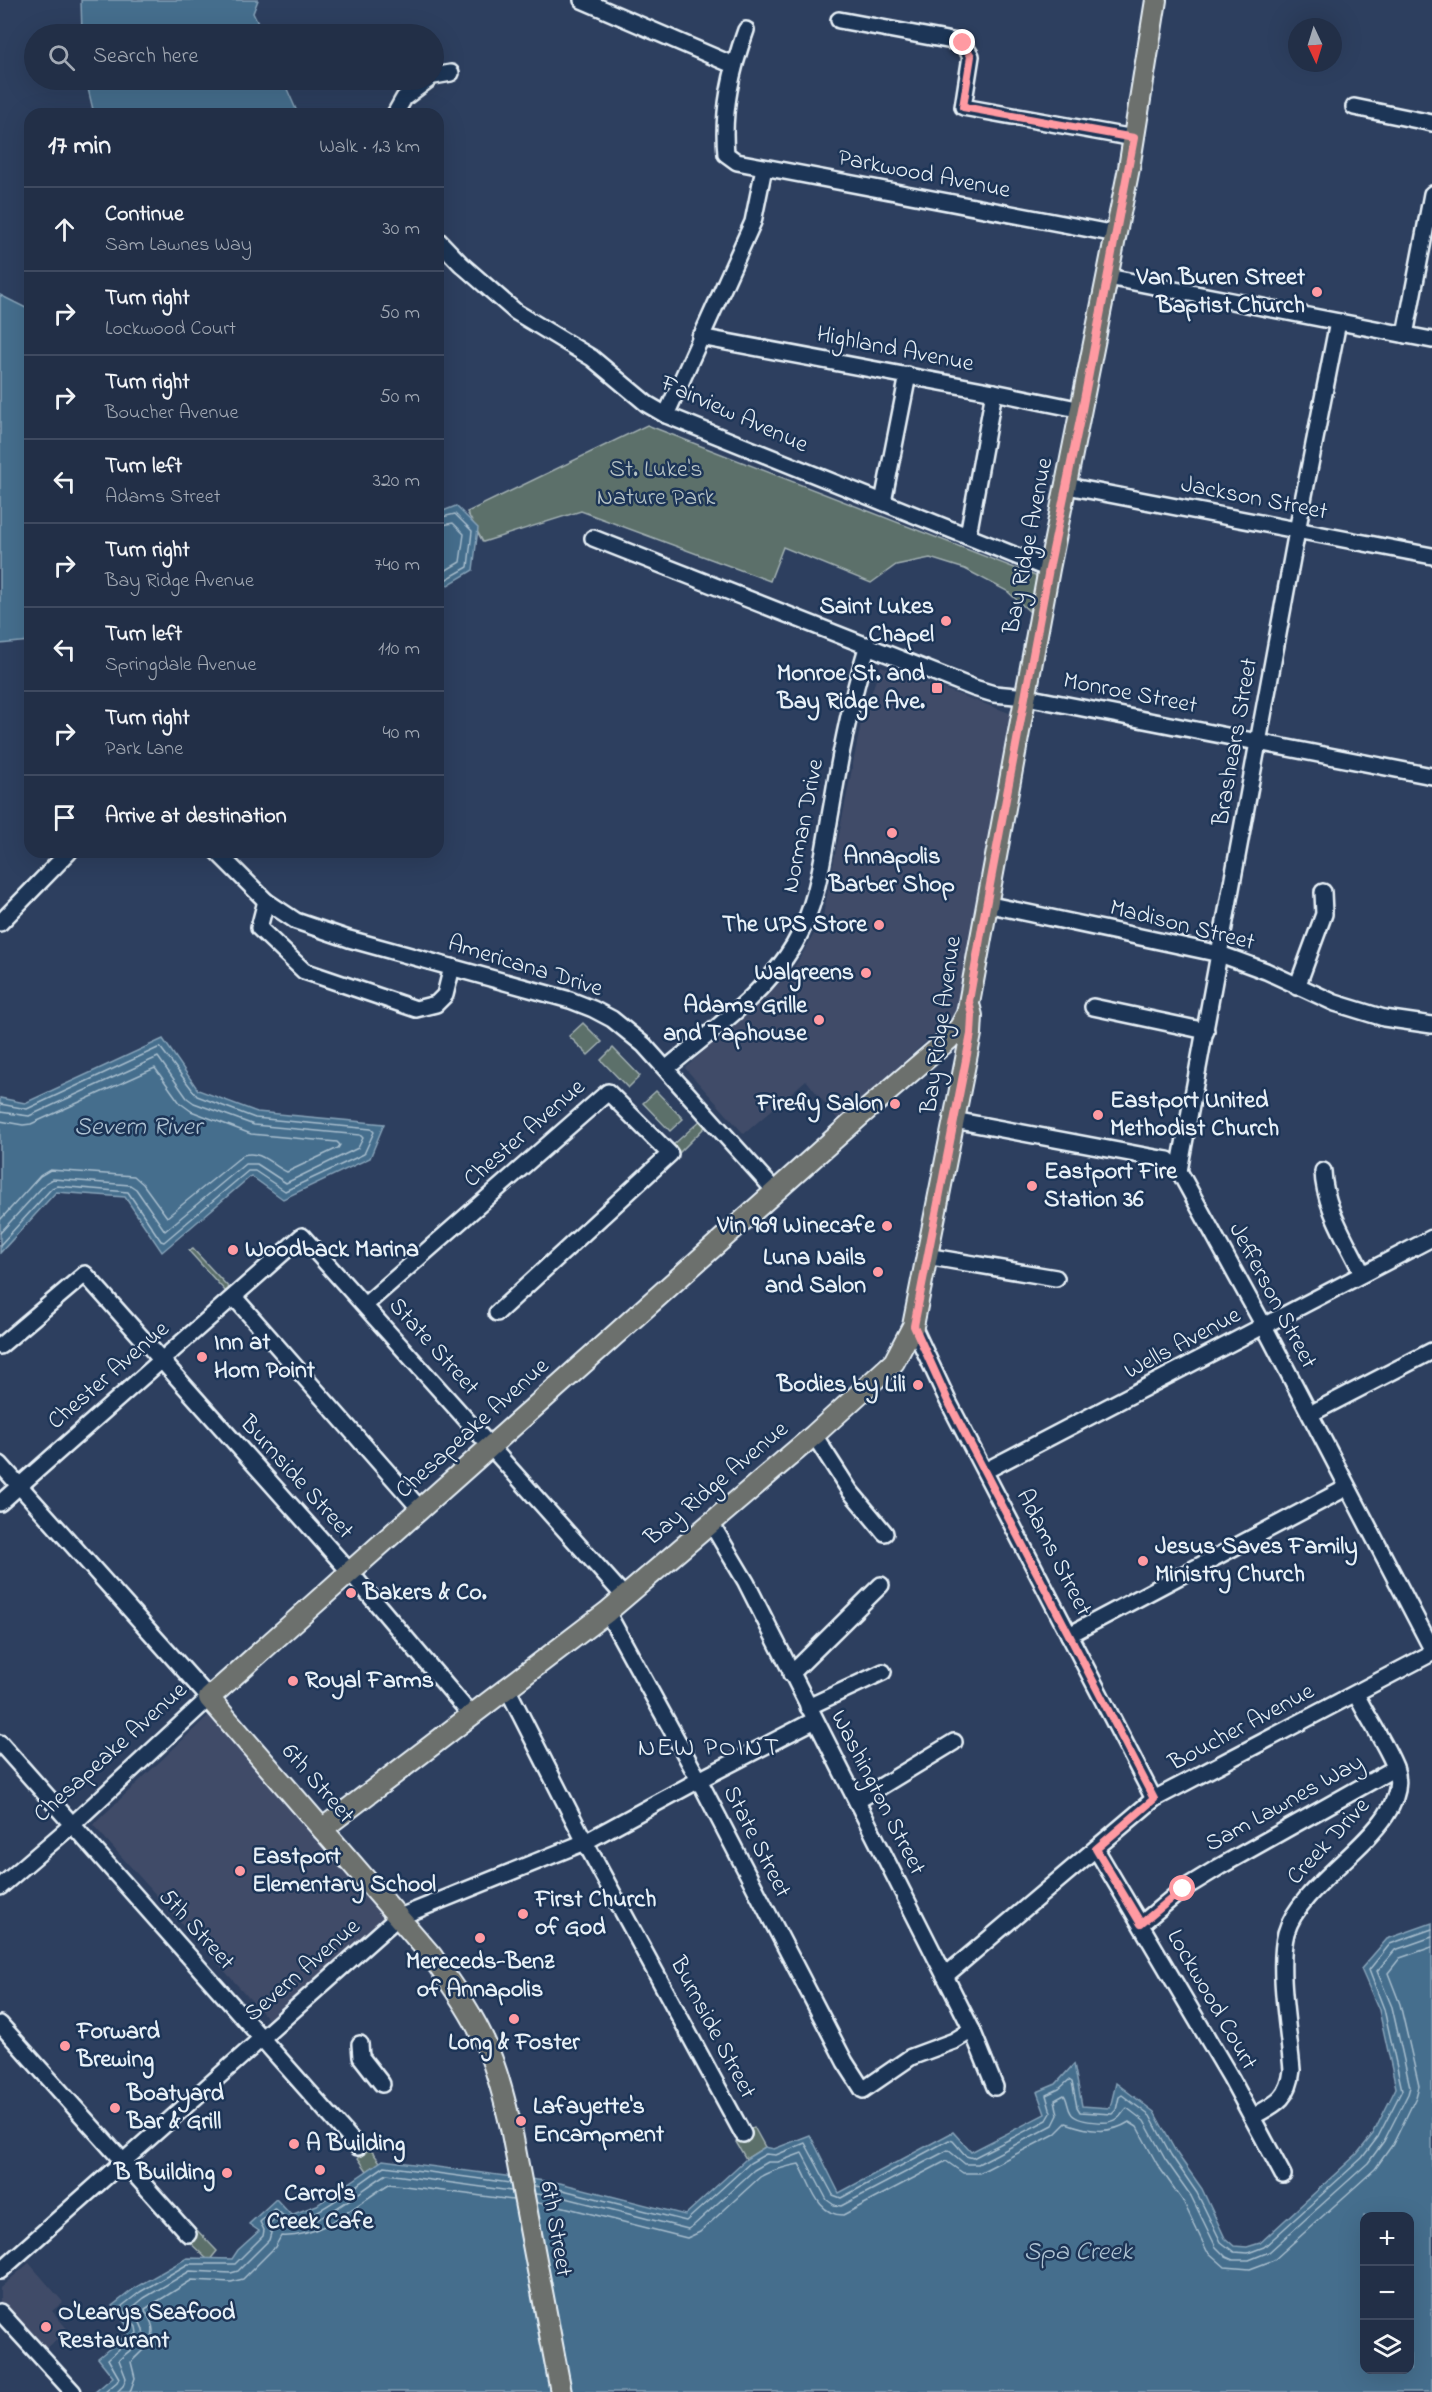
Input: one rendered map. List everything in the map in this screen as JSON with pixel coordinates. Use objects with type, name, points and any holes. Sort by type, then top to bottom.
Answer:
[{"type":"main road","name":"Bay Ridge Avenue","points":[[322,1829],[607,1612],[814,1435],[894,1362],[914,1326],[972,1032],[969,1001],[986,904],[1049,569],[1108,277],[1134,138],[1156,0]]},
{"type":"main road","name":"Chesapeake Avenue","points":[[209,1698],[948,1040],[960,1027],[967,1014],[969,1001]]},
{"type":"main road","points":[[948,1040],[958,1056],[957,1079],[961,1091]]},
{"type":"main road","name":"6th Street","points":[[209,1698],[431,1955],[458,1994],[486,2046],[501,2089],[511,2128],[561,2392]]},
{"type":"street","points":[[586,1],[733,65],[746,30]]},
{"type":"street","points":[[839,20],[963,43],[971,56],[963,107],[1134,138]]},
{"type":"street","name":"Parkwood Avenue","points":[[733,65],[724,131],[726,154],[737,162],[1116,234]]},
{"type":"street","points":[[444,74],[451,73]]},
{"type":"street","points":[[399,108],[404,98],[415,90]]},
{"type":"street","points":[[1354,107],[1432,123]]},
{"type":"street","points":[[666,414],[753,222],[764,168]]},
{"type":"street","points":[[1405,335],[1432,194]]},
{"type":"street","name":"Fairview Avenue","points":[[444,246],[516,312],[592,358],[647,404],[666,414],[1049,569]]},
{"type":"street","points":[[1108,277],[1432,340]]},
{"type":"street","name":"Brashears Street","points":[[1179,1171],[1297,531],[1338,322]]},
{"type":"street","name":"Highland Avenue","points":[[700,337],[1082,410]]},
{"type":"street","points":[[883,502],[908,375]]},
{"type":"street","points":[[968,535],[994,392]]},
{"type":"street","name":"Jackson Street","points":[[1067,486],[1432,556]]},
{"type":"street","name":"Monroe Street","points":[[593,538],[994,694],[1026,697],[1432,776]]},
{"type":"street","name":"Norman Drive","points":[[667,1068],[735,1011],[767,980],[782,963],[801,930],[815,896],[849,709],[868,645]]},
{"type":"street","points":[[0,923],[63,858]]},
{"type":"street","name":"Americana Drive","points":[[223,858],[266,901],[296,921],[570,1000],[594,1009],[630,1032],[667,1068],[776,1192]]},
{"type":"street","points":[[1297,987],[1324,914],[1323,892]]},
{"type":"street","points":[[266,901],[259,928],[304,971],[416,1009],[436,1004],[445,995],[452,967]]},
{"type":"street","name":"Madison Street","points":[[986,904],[1220,954],[1266,971],[1297,987],[1360,1012],[1432,1025]]},
{"type":"street","points":[[1093,1007],[1206,1031]]},
{"type":"street","name":"Chester Avenue","points":[[365,1305],[608,1092],[670,1154],[497,1312]]},
{"type":"street","points":[[954,1120],[1156,1158],[1168,1161],[1179,1171]]},
{"type":"street","name":"Jefferson Street","points":[[1179,1171],[1264,1326],[1432,1651]]},
{"type":"street","points":[[1323,1171],[1323,1185],[1328,1200],[1362,1273]]},
{"type":"street","name":"State Street","points":[[302,1236],[624,1596]]},
{"type":"street","name":"Chester Avenue","points":[[0,1503],[302,1236]]},
{"type":"street","name":"Wells Avenue","points":[[985,1471],[1432,1238]]},
{"type":"street","points":[[926,1256],[1056,1278]]},
{"type":"street","name":"Burnside Street","points":[[0,1346],[85,1274],[350,1572],[471,1715]]},
{"type":"street","points":[[234,1297],[421,1510]]},
{"type":"street","name":"Adams Street","points":[[914,1326],[948,1401],[1154,1799]]},
{"type":"street","points":[[899,1353],[914,1350],[931,1363]]},
{"type":"street","points":[[1310,1414],[1432,1351]]},
{"type":"street","points":[[814,1435],[850,1491],[885,1533]]},
{"type":"street","name":"6th Street","points":[[0,1464],[209,1698]]},
{"type":"street","points":[[1069,1635],[1346,1488]]},
{"type":"street","name":"Washington Street","points":[[711,1523],[746,1582],[857,1801],[972,2030],[995,2087]]},
{"type":"street","points":[[791,1674],[881,1585]]},
{"type":"street","name":"State Street","points":[[607,1612],[699,1780],[845,2062],[863,2090],[911,2057],[954,2042],[972,2030]]},
{"type":"street","name":"Boucher Avenue","points":[[945,1976],[1154,1799],[1356,1694],[1432,1651]]},
{"type":"street","name":"Severn Avenue","points":[[0,2271],[397,1918],[585,1842],[699,1780],[883,1672]]},
{"type":"street","name":"Burnside Street","points":[[507,1688],[585,1842],[743,2134]]},
{"type":"street","name":"Creek Drive","points":[[1252,2117],[1281,2101],[1291,2082],[1283,1960],[1286,1932],[1304,1899],[1374,1831],[1396,1800],[1398,1786],[1395,1768],[1356,1694]]},
{"type":"street","name":"Chesapeake Avenue","points":[[0,1887],[72,1825],[209,1698]]},
{"type":"street","points":[[857,1801],[954,1742]]},
{"type":"street","name":"5th Street","points":[[0,1743],[358,2147]]},
{"type":"street","name":"Sam Lawnes Way","points":[[1141,1924],[1183,1889],[1210,1872],[1395,1768]]},
{"type":"street","name":"Lockwood Court","points":[[1096,1849],[1284,2175]]},
{"type":"street","points":[[0,2024],[188,2234]]},
{"type":"street","points":[[360,2044],[361,2057],[382,2084]]},
{"type":"street","points":[[0,2312],[73,2392]]},
{"type":"shaded area","points":[[881,666],[1012,714],[955,1015],[839,1121],[806,1080],[744,1134],[685,1068],[790,974],[822,921],[862,718]]},
{"type":"shaded area","name":"Eastport Elementary School","points":[[209,1715],[387,1918],[268,2019],[93,1825]]},
{"type":"shaded area","points":[[29,2263],[63,2302],[52,2311],[68,2330],[40,2354],[0,2307],[0,2288]]},
{"type":"green space","name":"St. Luke's Nature Park","points":[[647,425],[1038,577],[1029,611],[1007,591],[965,569],[930,558],[896,565],[871,583],[783,547],[770,581],[581,511],[483,542],[467,512]]},
{"type":"green space","points":[[583,1023],[602,1042],[588,1055],[569,1036]]},
{"type":"green space","points":[[613,1048],[640,1076],[628,1088],[601,1060]]},
{"type":"green space","points":[[656,1091],[683,1119],[670,1131],[643,1103]]},
{"type":"green space","points":[[702,1119],[707,1125],[679,1153],[673,1145]]},
{"type":"green space","points":[[193,1249],[231,1290],[227,1293],[189,1251]]},
{"type":"green space","points":[[754,2127],[765,2147],[746,2159],[736,2142],[751,2132],[750,2129]]},
{"type":"green space","points":[[370,2149],[380,2162],[367,2171],[358,2158]]},
{"type":"green space","points":[[194,2227],[217,2251],[209,2261],[185,2238]]},
{"type":"water","points":[[81,0],[258,0],[253,13],[258,24],[82,24]]},
{"type":"water","points":[[88,90],[287,90],[295,108],[93,108]]},
{"type":"water","points":[[0,295],[24,307],[24,642],[0,644]]},
{"type":"water","points":[[456,506],[478,528],[473,570],[444,587],[444,511]]},
{"type":"water","name":"Severn River","points":[[163,1039],[198,1090],[257,1112],[384,1124],[370,1158],[283,1199],[251,1176],[162,1252],[125,1197],[56,1192],[0,1253],[0,1098],[25,1103]]},
{"type":"water","name":"Spa Creek","points":[[1432,1923],[1432,2392],[95,2392],[113,2377],[98,2358],[131,2331],[112,2306],[136,2287],[187,2258],[232,2259],[238,2250],[259,2231],[249,2224],[276,2199],[291,2215],[317,2205],[383,2160],[560,2183],[685,2215],[746,2159],[765,2147],[774,2149],[810,2135],[839,2193],[953,2132],[971,2152],[1045,2114],[1037,2092],[1056,2084],[1074,2064],[1082,2106],[1110,2108],[1116,2083],[1154,2112],[1176,2152],[1202,2189],[1225,2238],[1234,2246],[1247,2247],[1260,2243],[1357,2154],[1373,2134],[1396,2088],[1379,2010],[1361,1969],[1387,1939]]},
{"type":"place","name":"Van Buren Street Baptist Church","points":[[1317,292]]},
{"type":"place","name":"Saint Lukes Chapel","points":[[946,621]]},
{"type":"place","name":"Monroe St. and Bay Ridge Ave.","points":[[937,688]]},
{"type":"place","name":"Annapolis Barber Shop","points":[[892,833]]},
{"type":"place","name":"The UPS Store","points":[[879,925]]},
{"type":"place","name":"Walgreens","points":[[866,973]]},
{"type":"place","name":"Adams Grille and Taphouse","points":[[819,1020]]},
{"type":"place","name":"Firefly Salon","points":[[895,1104]]},
{"type":"place","name":"Eastport United Methodist Church","points":[[1098,1115]]},
{"type":"place","name":"Eastport Fire Station 36","points":[[1032,1186]]},
{"type":"place","name":"Vin 909 Winecafe","points":[[887,1226]]},
{"type":"place","name":"Woodback Marina","points":[[233,1250]]},
{"type":"place","name":"Luna Nails and Salon","points":[[878,1272]]},
{"type":"place","name":"Inn at Horn Point","points":[[202,1357]]},
{"type":"place","name":"Bodies by Lili","points":[[918,1385]]},
{"type":"place","name":"Jesus Saves Family Ministry Church","points":[[1143,1561]]},
{"type":"place","name":"Bakers & Co.","points":[[351,1593]]},
{"type":"place","name":"Royal Farms","points":[[293,1681]]},
{"type":"place","name":"Eastport Elementary School","points":[[240,1871]]},
{"type":"place","name":"First Church of God","points":[[523,1914]]},
{"type":"place","name":"Mereceds-Benz of Annapolis","points":[[480,1938]]},
{"type":"place","name":"Long & Foster","points":[[514,2019]]},
{"type":"place","name":"Forward Brewing","points":[[65,2046]]},
{"type":"place","name":"Boatyard Bar & Grill","points":[[115,2108]]},
{"type":"place","name":"Lafayette's Encampment","points":[[521,2121]]},
{"type":"place","name":"A Building","points":[[294,2144]]},
{"type":"place","name":"Carrol's Creek Cafe","points":[[320,2170]]},
{"type":"place","name":"B Building","points":[[227,2173]]},
{"type":"place","name":"O'Learys Seafood Restaurant","points":[[46,2327]]},
{"type":"district","name":"NEW POINT","points":[[709,1749]]},
{"type":"route","points":[[963,43],[971,56],[963,107],[1134,138],[1049,569],[983,922],[969,1001],[972,1016],[971,1034],[914,1326],[948,1401],[1154,1799],[1096,1849],[1141,1924],[1183,1889]]}]
